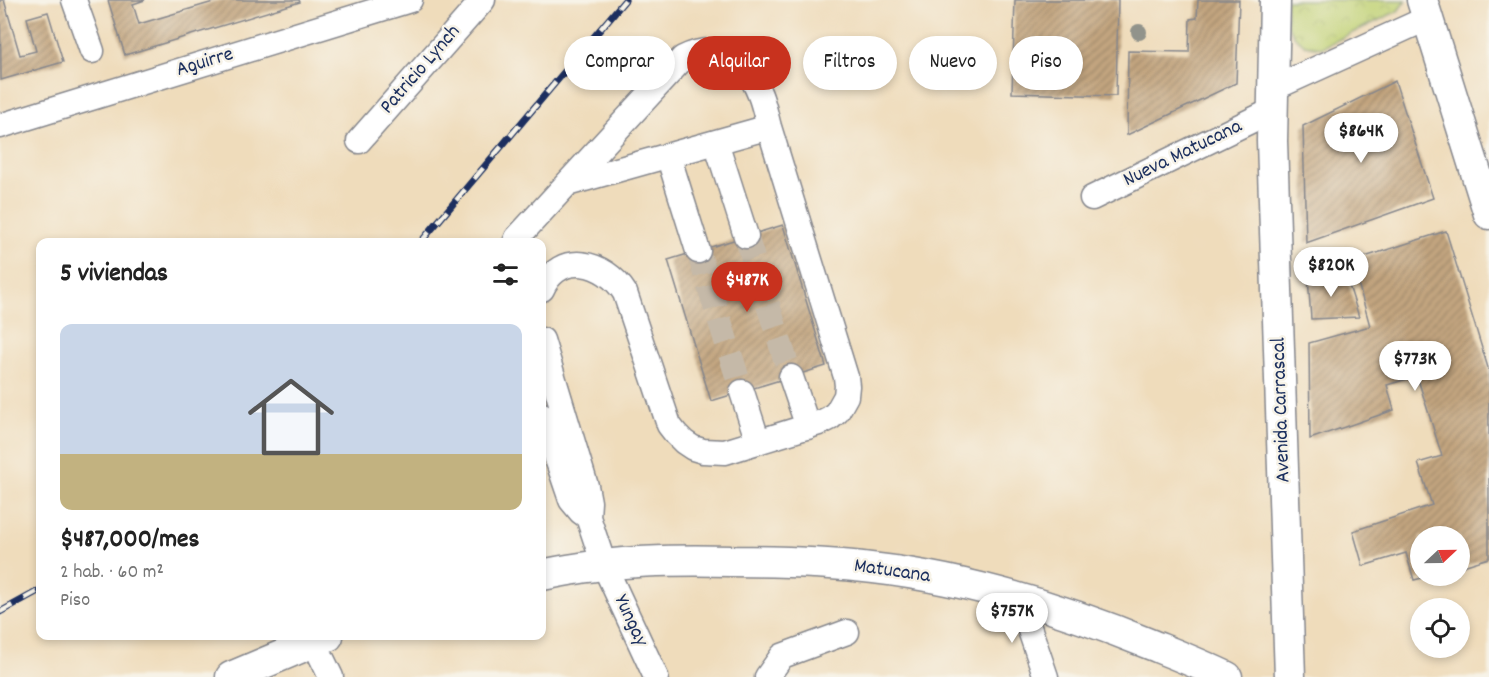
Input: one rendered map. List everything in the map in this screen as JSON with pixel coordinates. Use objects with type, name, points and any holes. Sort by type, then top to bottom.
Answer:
[{"type":"main road","name":"Avenida Carrascal","points":[[1275,0],[1272,141],[1290,677]]},
{"type":"main road","points":[[1425,9],[1489,214]]},
{"type":"main road","name":"Matucana","points":[[546,574],[604,565],[713,561],[754,561],[871,568],[937,578],[1019,598],[1075,615],[1124,633],[1227,677]]},
{"type":"main road","points":[[231,677],[319,640]]},
{"type":"street","points":[[74,0],[92,51]]},
{"type":"street","name":"Aguirre","points":[[0,126],[410,0]]},
{"type":"street","name":"Patricio Lynch","points":[[359,141],[483,0]]},
{"type":"street","name":"Nueva Matucana","points":[[1092,198],[1273,99],[1425,9]]},
{"type":"street","points":[[518,238],[682,58],[703,50],[724,53],[734,58],[742,66],[761,97],[846,377],[846,396],[837,412],[822,422],[808,427],[725,452],[714,453],[693,448],[684,442],[669,425],[624,293],[612,276],[592,266],[573,264],[559,269],[546,282]]},
{"type":"street","points":[[567,184],[769,127]]},
{"type":"street","points":[[716,142],[746,236]]},
{"type":"street","points":[[668,155],[698,250]]},
{"type":"street","points":[[546,353],[586,486],[589,502],[588,517]]},
{"type":"street","points":[[791,377],[808,427]]},
{"type":"street","points":[[742,392],[758,442]]},
{"type":"street","points":[[546,427],[571,500],[588,517]]},
{"type":"street","name":"Yungay","points":[[588,517],[604,565],[656,677]]},
{"type":"street","points":[[1019,598],[1046,677]]},
{"type":"street","points":[[767,677],[782,656],[847,632]]},
{"type":"street","points":[[321,640],[331,677]]},
{"type":"green space","points":[[1286,0],[1406,0],[1398,11],[1321,48],[1305,45],[1295,37],[1287,25]]},
{"type":"building","points":[[0,0],[4,0],[20,55],[36,51],[27,18],[48,12],[63,62],[1,80]]},
{"type":"building","points":[[108,0],[145,0],[133,4],[139,24],[220,0],[299,0],[300,2],[125,55]]},
{"type":"building","points":[[1015,0],[1118,0],[1116,96],[1012,93],[1012,90],[1083,90],[1083,36],[1014,36]]},
{"type":"building","points":[[1198,0],[1239,0],[1236,83],[1127,135],[1128,51],[1189,52],[1190,19],[1197,18]]},
{"type":"building","points":[[1395,81],[1433,198],[1306,243],[1303,126]]},
{"type":"building","points":[[783,225],[826,366],[711,401],[668,260]]},
{"type":"building","points":[[1446,231],[1489,371],[1489,558],[1470,564],[1470,526],[1410,526],[1410,566],[1406,553],[1363,566],[1353,531],[1432,505],[1418,463],[1442,456],[1417,376],[1387,385],[1394,410],[1310,439],[1309,343],[1370,326],[1352,261]]},
{"type":"building","points":[[1346,276],[1359,317],[1311,319],[1308,277]]},
{"type":"tunnel","points":[[746,236],[791,377]]},
{"type":"tunnel","points":[[698,251],[742,392]]},
{"type":"railway","points":[[424,238],[625,0]]},
{"type":"railway","points":[[0,612],[36,592]]}]
